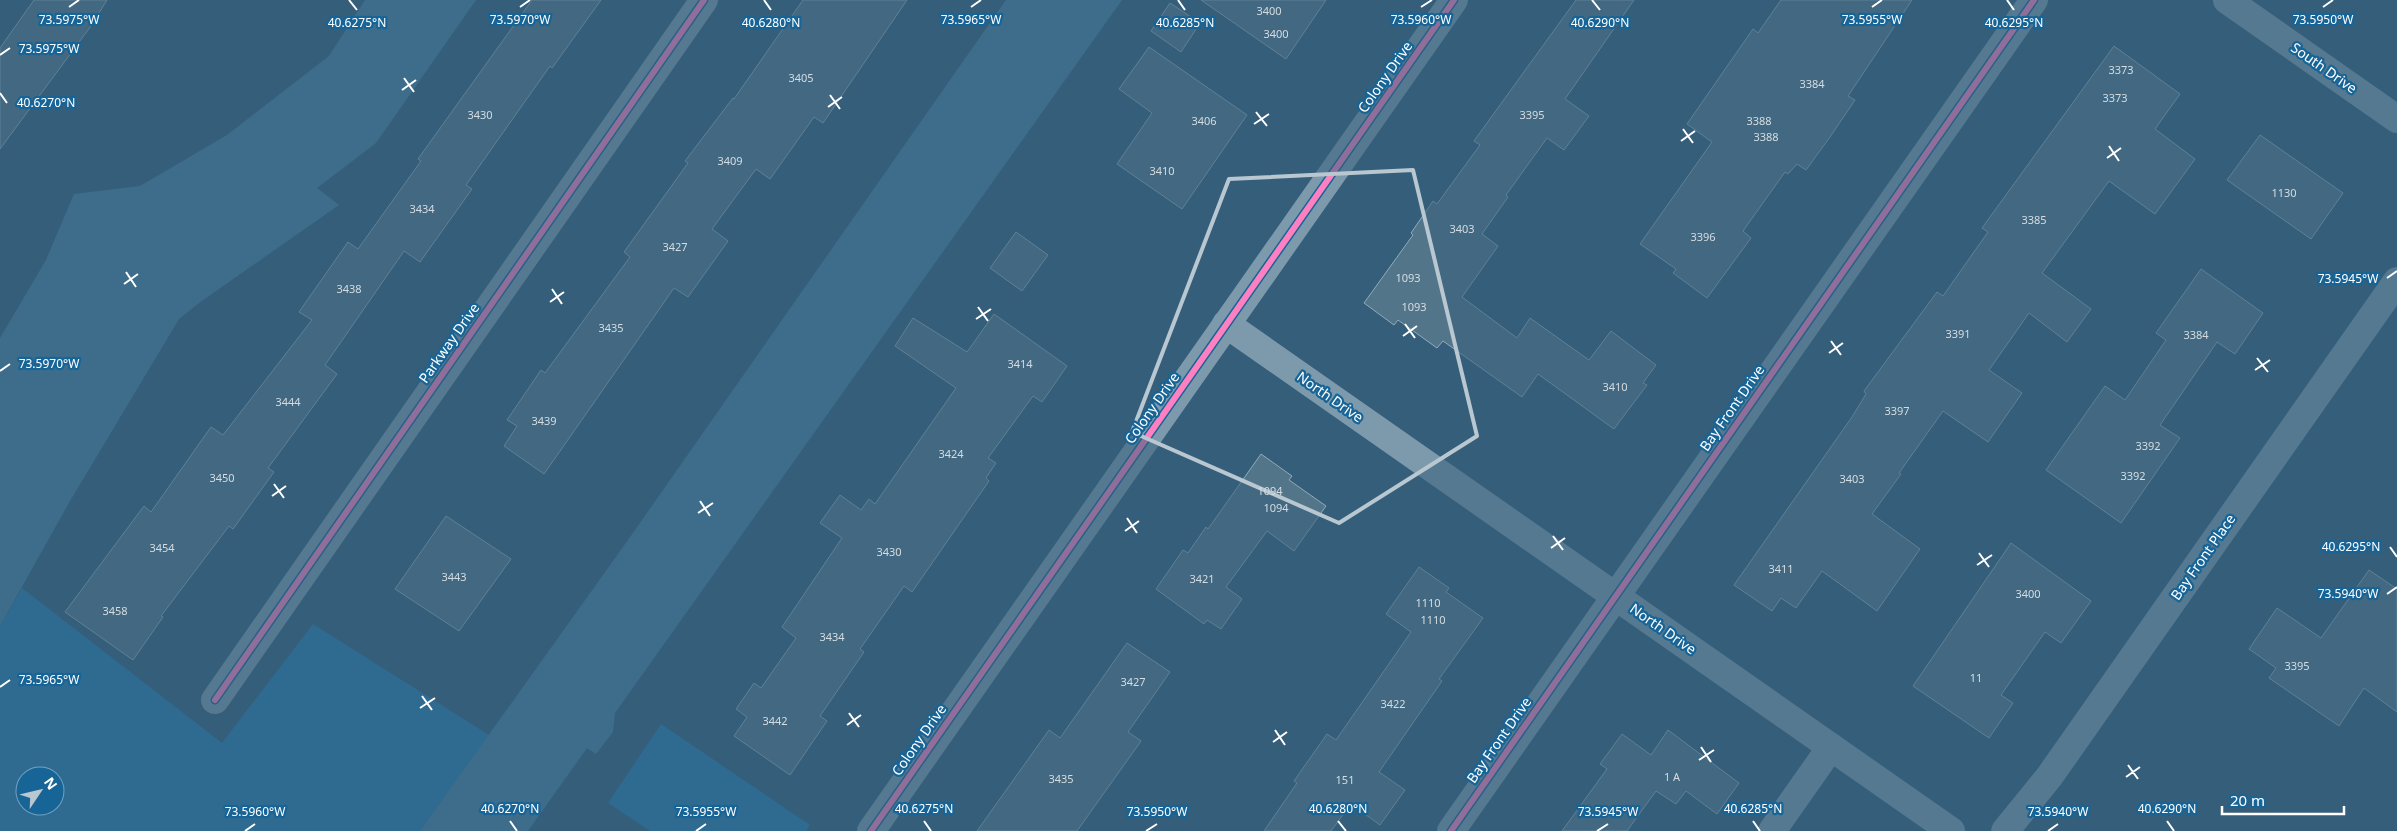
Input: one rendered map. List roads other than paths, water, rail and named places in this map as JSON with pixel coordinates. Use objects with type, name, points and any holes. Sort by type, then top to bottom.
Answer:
[{"type":"street","name":"Parkway Drive","points":[[215,700],[704,0]]},
{"type":"street","name":"Colony Drive","points":[[871,831],[1454,0]]},
{"type":"street","name":"Bay Front Drive","points":[[1451,831],[2034,0]]},
{"type":"street","name":"South Drive","points":[[2227,0],[2397,119]]},
{"type":"street","name":"Bay Front Place","points":[[2005,831],[2049,777],[2397,281]]},
{"type":"street","name":"North Drive","points":[[1226,324],[1951,831]]},
{"type":"street","points":[[1772,831],[1831,747]]}]
